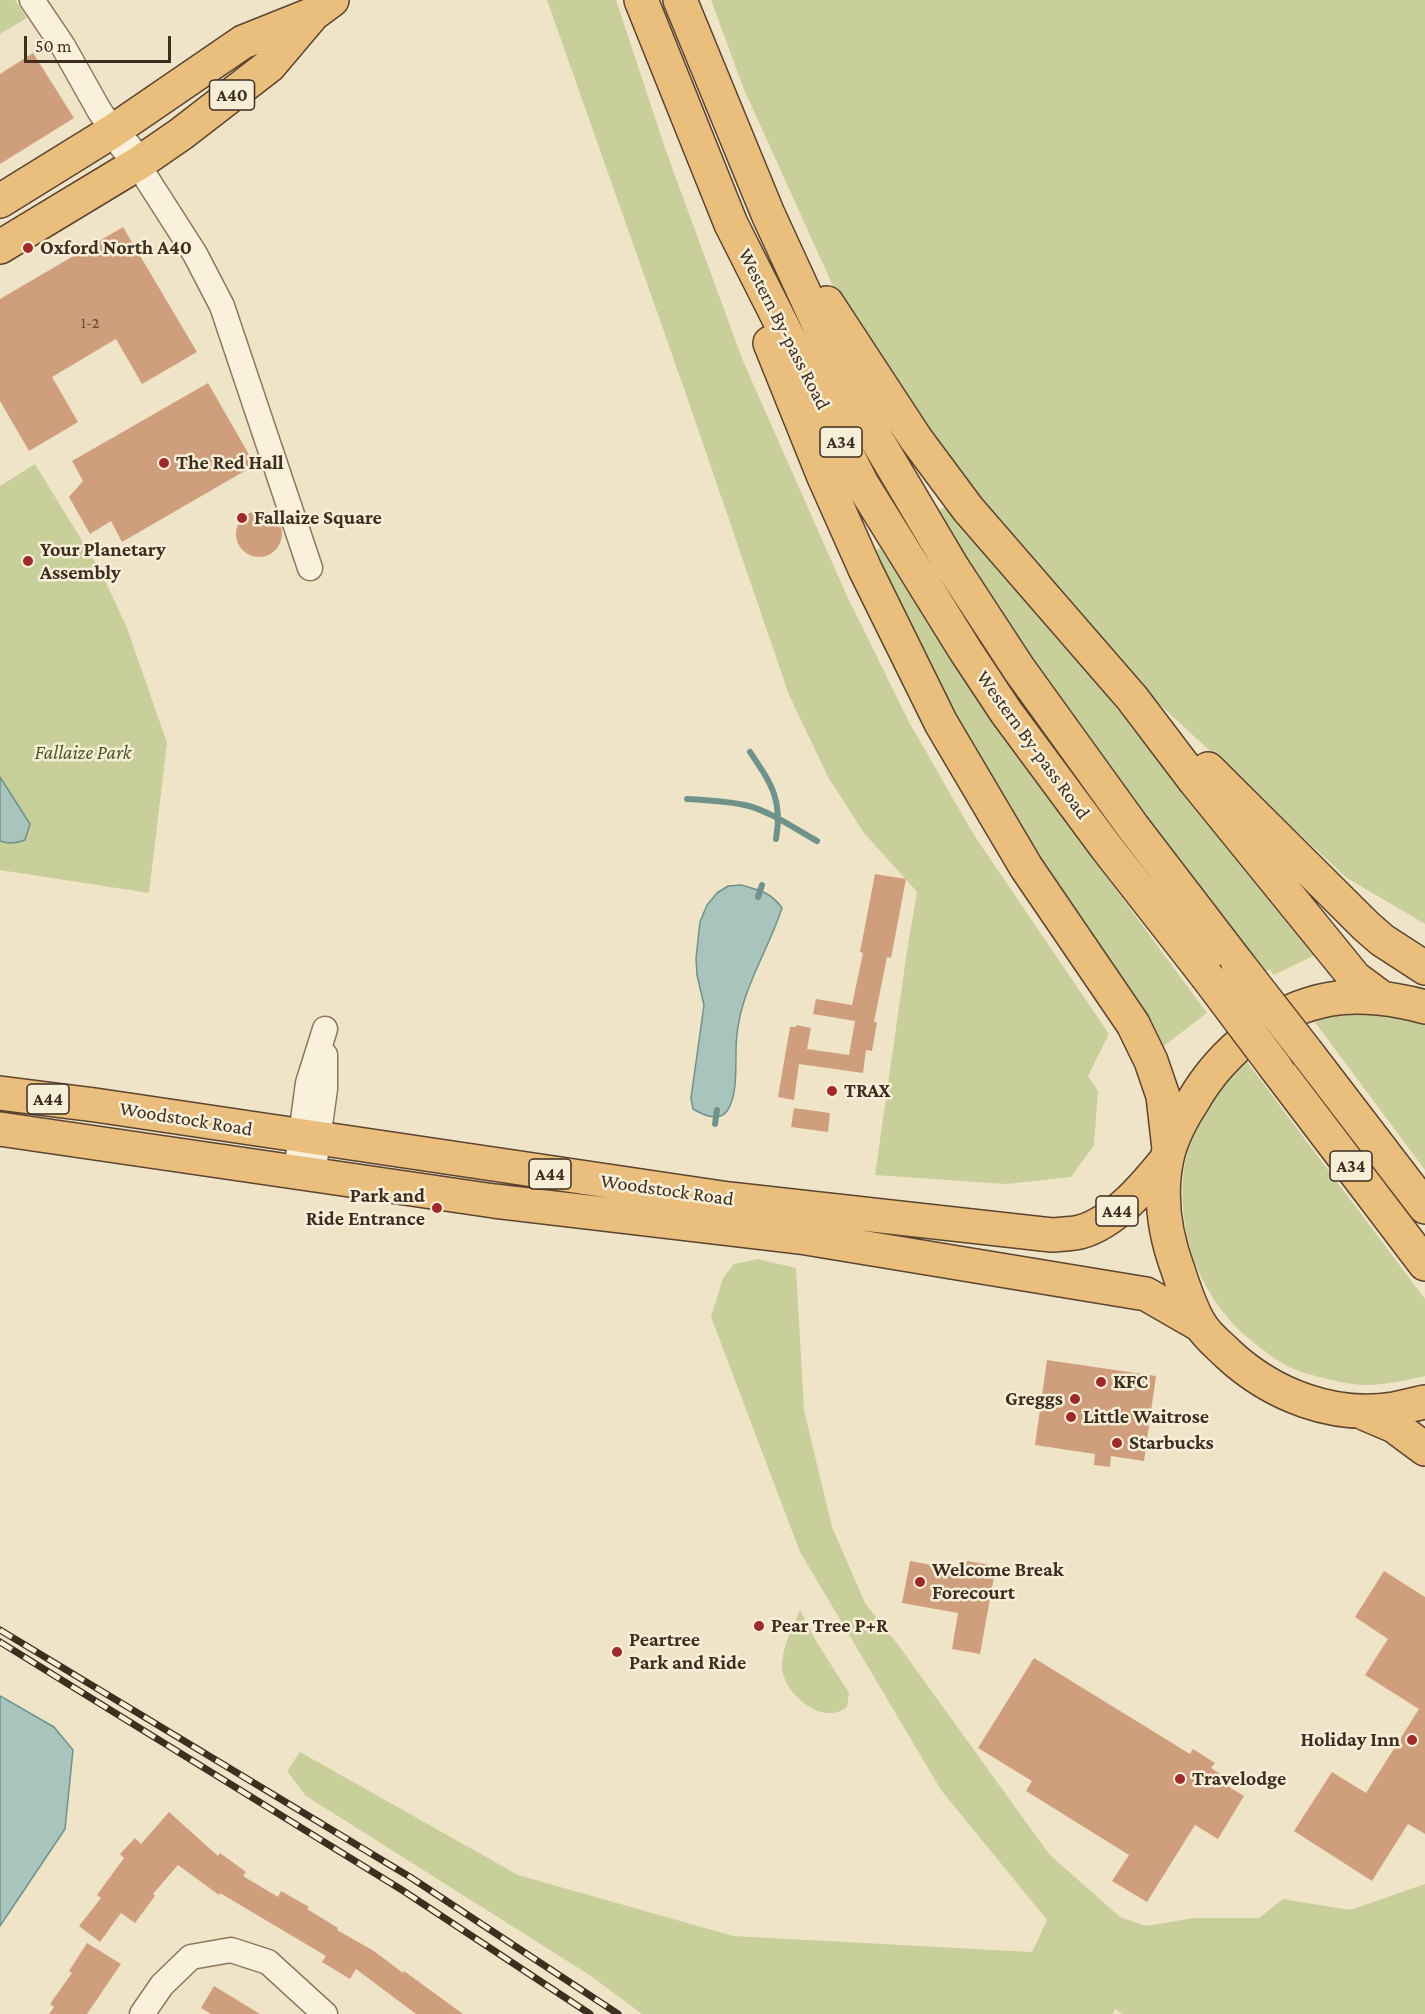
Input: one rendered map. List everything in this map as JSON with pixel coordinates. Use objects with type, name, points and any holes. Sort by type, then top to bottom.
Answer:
[{"type":"highway","name":"Western By-pass Road","points":[[641,0],[731,224],[862,483],[953,631],[1006,712],[1106,847],[1425,1264]]},
{"type":"highway","name":"Western By-pass Road","points":[[680,0],[768,214],[843,377],[951,565],[1019,669],[1133,826],[1425,1207]]},
{"type":"highway","name":"A40","points":[[0,201],[113,131],[243,42],[322,7]]},
{"type":"highway","name":"A40","points":[[0,247],[139,163],[182,134],[268,66],[322,7]]},
{"type":"highway","points":[[768,214],[916,439],[961,500],[1132,698],[1195,781],[1355,978],[1382,998]]},
{"type":"highway","points":[[731,224],[775,358],[865,569],[941,723],[1020,857],[1133,1024],[1150,1061],[1163,1096],[1168,1155],[1163,1199],[1170,1247],[1200,1325],[1234,1360],[1274,1388],[1303,1402],[1357,1411],[1394,1426],[1425,1449]]},
{"type":"highway","points":[[1132,698],[1202,762],[1365,926],[1425,968]]},
{"type":"highway","points":[[1168,1155],[1183,1118],[1206,1079],[1236,1047],[1262,1027],[1302,1007],[1332,999],[1382,998],[1425,1007]]},
{"type":"highway","name":"Woodstock Road","points":[[0,1094],[95,1105],[729,1199],[1052,1235],[1081,1232],[1102,1223],[1130,1200],[1168,1155]]},
{"type":"highway","name":"Woodstock Road","points":[[0,1129],[520,1204],[800,1236],[1146,1294],[1200,1325]]},
{"type":"highway","points":[[1357,1411],[1393,1409],[1425,1402]]},
{"type":"street","points":[[32,0],[63,46],[99,110],[139,163],[195,254],[222,306],[310,568]]},
{"type":"street","points":[[305,1174],[309,1138]]},
{"type":"street","points":[[142,2014],[162,1985],[191,1957],[231,1950],[268,1962],[325,2014]]},
{"type":"green space","points":[[0,0],[15,0],[27,18],[0,34]]},
{"type":"green space","points":[[547,0],[616,0],[666,151],[743,361],[847,596],[909,722],[974,835],[1109,1034],[1088,1076],[1098,1091],[1094,1145],[1071,1177],[1006,1184],[875,1175],[917,892],[864,833],[828,777],[789,695]]},
{"type":"green space","points":[[711,0],[1425,0],[1425,924],[1347,878],[1115,663],[947,455],[837,295],[743,87]]},
{"type":"green space","name":"Fallaize Park","points":[[35,464],[100,570],[127,628],[167,743],[149,893],[0,870],[0,486]]},
{"type":"green space","points":[[952,503],[1016,579],[1138,736],[1315,955],[1274,975],[1269,969],[1265,973],[1118,786],[1026,657],[936,512]]},
{"type":"green space","points":[[880,548],[932,631],[1106,876],[1207,1013],[1161,1048],[1002,806],[870,554]]},
{"type":"green space","points":[[1335,1012],[1425,1016],[1425,1170],[1314,1021]]},
{"type":"green space","points":[[1244,1058],[1425,1299],[1425,1376],[1384,1384],[1362,1385],[1331,1380],[1291,1368],[1276,1360],[1253,1342],[1231,1321],[1213,1297],[1199,1271],[1189,1243],[1184,1213],[1183,1183],[1187,1153],[1200,1115],[1217,1089]]},
{"type":"green space","points":[[758,1259],[796,1268],[804,1410],[832,1527],[865,1603],[899,1646],[1049,1854],[1120,1917],[1146,1926],[1194,1918],[1259,1918],[1283,1899],[1350,1910],[1425,1884],[1425,2014],[1123,2014],[1115,2009],[1113,2014],[642,2014],[591,1976],[306,1796],[287,1771],[300,1752],[518,1875],[733,1936],[1032,1952],[1047,1920],[941,1790],[800,1552],[711,1317],[723,1278],[734,1264]]},
{"type":"green space","points":[[800,1610],[816,1641],[849,1693],[847,1707],[837,1712],[826,1713],[804,1704],[788,1685],[783,1674],[784,1650]]},
{"type":"water","points":[[0,777],[30,824],[25,840],[12,843],[0,841]]},
{"type":"water","points":[[741,885],[769,895],[782,908],[744,1001],[736,1043],[734,1094],[727,1111],[715,1117],[693,1109],[691,1098],[704,1005],[697,975],[696,958],[700,922],[707,905],[717,893],[728,886]]},
{"type":"water","points":[[0,1696],[54,1727],[73,1750],[65,1829],[0,1926]]},
{"type":"building","points":[[33,53],[74,118],[0,164],[0,74]]},
{"type":"building","points":[[123,227],[197,352],[142,384],[116,339],[52,377],[78,422],[29,451],[0,401],[0,299]]},
{"type":"building","name":"The Red Hall","points":[[208,383],[255,465],[122,542],[111,521],[90,534],[69,497],[83,481],[72,461]]},
{"type":"building","points":[[259,511],[275,518],[282,534],[275,550],[259,557],[243,550],[236,534],[243,518]]},
{"type":"building","points":[[875,874],[906,879],[891,958],[887,957],[874,1022],[877,1022],[872,1051],[866,1050],[863,1073],[799,1064],[794,1100],[778,1097],[790,1027],[796,1027],[796,1025],[811,1028],[807,1049],[849,1055],[855,1021],[813,1014],[816,999],[852,1005],[863,953],[860,952]]},
{"type":"building","points":[[794,1108],[830,1113],[828,1132],[791,1127]]},
{"type":"building","points":[[1047,1360],[1156,1376],[1144,1461],[1111,1456],[1110,1467],[1094,1465],[1095,1454],[1035,1445]]},
{"type":"building","points":[[910,1561],[965,1571],[967,1561],[996,1566],[980,1654],[952,1649],[958,1613],[902,1603]]},
{"type":"building","name":"Holiday Inn","points":[[1384,1571],[1425,1597],[1425,1834],[1408,1824],[1372,1881],[1294,1831],[1332,1772],[1366,1793],[1419,1709],[1365,1675],[1388,1639],[1355,1617]]},
{"type":"building","points":[[1034,1658],[1190,1754],[1193,1749],[1215,1763],[1211,1768],[1225,1777],[1221,1782],[1244,1796],[1218,1839],[1195,1825],[1147,1902],[1112,1881],[1129,1855],[1026,1791],[1032,1781],[978,1748]]},
{"type":"building","points":[[169,1812],[218,1856],[220,1853],[246,1872],[243,1876],[278,1897],[281,1891],[309,1907],[307,1909],[338,1928],[337,1930],[374,1951],[403,1973],[404,1971],[463,2014],[416,2014],[356,1969],[350,1979],[322,1962],[326,1956],[220,1893],[219,1895],[178,1865],[153,1894],[155,1896],[135,1923],[121,1913],[100,1942],[79,1926],[101,1898],[97,1895],[124,1858],[120,1854],[135,1838],[141,1844]]},
{"type":"building","points":[[87,1943],[121,1964],[87,2014],[49,2014],[54,2007],[50,2004],[72,1973],[69,1971]]},
{"type":"building","points":[[214,1986],[260,2014],[211,2014],[201,2008]]},
{"type":"waterway","points":[[750,752],[774,792],[778,813],[776,839]]},
{"type":"waterway","points":[[687,799],[749,806],[775,817],[817,841]]},
{"type":"waterway","points":[[758,897],[762,885]]},
{"type":"waterway","points":[[715,1124],[717,1110]]},
{"type":"railway","points":[[0,1630],[410,1877],[618,2014]]},
{"type":"railway","points":[[0,1642],[402,1890],[590,2014]]},
{"type":"place","name":"Oxford North A40","points":[[28,248]]},
{"type":"place","name":"The Red Hall","points":[[164,463]]},
{"type":"place","name":"Fallaize Square","points":[[242,518]]},
{"type":"place","name":"Your Planetary Assembly","points":[[28,561]]},
{"type":"place","name":"TRAX","points":[[832,1091]]},
{"type":"place","name":"Park and Ride Entrance","points":[[437,1208]]},
{"type":"place","name":"KFC","points":[[1101,1382]]},
{"type":"place","name":"Greggs","points":[[1075,1399]]},
{"type":"place","name":"Little Waitrose","points":[[1071,1417]]},
{"type":"place","name":"Starbucks","points":[[1117,1443]]},
{"type":"place","name":"Welcome Break Forecourt","points":[[920,1582]]},
{"type":"place","name":"Pear Tree P+R","points":[[759,1626]]},
{"type":"place","name":"Peartree Park and Ride","points":[[617,1652]]},
{"type":"place","name":"Holiday Inn","points":[[1412,1740]]},
{"type":"place","name":"Travelodge","points":[[1180,1779]]}]
